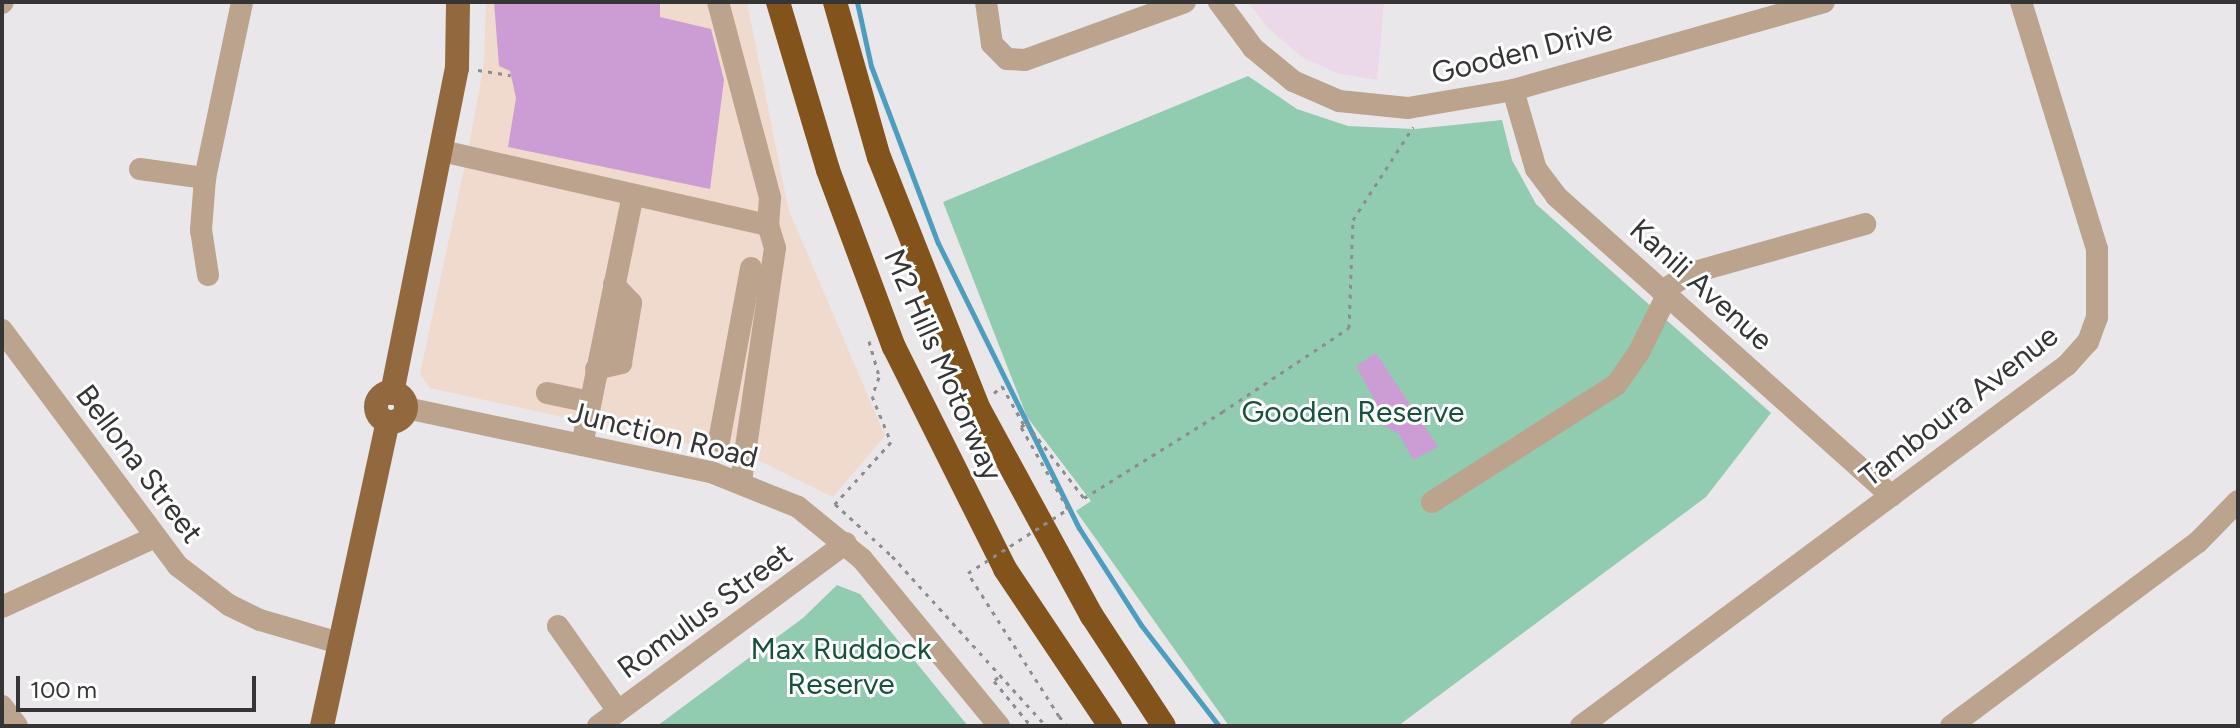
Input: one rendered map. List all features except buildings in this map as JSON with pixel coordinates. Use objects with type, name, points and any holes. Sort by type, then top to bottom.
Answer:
[{"type":"highway","name":"M2 Hills Motorway","points":[[778,2],[828,170],[894,347],[1005,569],[1110,726]]},
{"type":"highway","name":"M2 Hills Motorway","points":[[835,2],[879,157],[979,409],[1092,616],[1164,726]]},
{"type":"main road","points":[[322,726],[395,408],[457,68],[458,2]]},
{"type":"street","points":[[208,275],[201,230],[205,178],[242,2]]},
{"type":"street","points":[[718,2],[770,198],[768,225],[775,248],[741,481]]},
{"type":"street","points":[[986,2],[992,44],[1007,59],[1025,60],[1185,2]]},
{"type":"street","name":"Gooden Drive","points":[[1219,2],[1267,62],[1308,89],[1339,101],[1408,108],[1513,90],[1824,2]]},
{"type":"street","name":"Tamboura Avenue","points":[[1581,726],[2067,365],[2088,342],[2097,317],[2097,249],[2021,2]]},
{"type":"street","name":"Kanili Avenue","points":[[1513,90],[1545,183],[1892,496]]},
{"type":"street","points":[[442,151],[768,225]]},
{"type":"street","points":[[140,169],[205,178]]},
{"type":"street","points":[[582,445],[596,369],[621,363],[631,303],[614,285],[633,195]]},
{"type":"street","points":[[1432,502],[1616,385],[1638,354],[1664,293],[1691,273],[1865,224]]},
{"type":"street","points":[[719,441],[751,268]]},
{"type":"street","name":"Bellona Street","points":[[2,330],[153,538],[178,566],[229,605],[291,631],[339,643]]},
{"type":"street","points":[[547,393],[590,402]]},
{"type":"street","name":"Junction Road","points":[[395,408],[582,445],[741,481],[798,507],[846,543],[999,726]]},
{"type":"street","points":[[1951,726],[2198,542],[2238,501]]},
{"type":"street","points":[[2,607],[153,538]]},
{"type":"street","name":"Romulus Street","points":[[598,726],[846,543]]},
{"type":"street","points":[[558,626],[618,711]]},
{"type":"street","points":[[2,706],[17,726]]},
{"type":"path","points":[[478,70],[511,75]]},
{"type":"path","points":[[1024,425],[1084,498],[1349,328],[1353,220],[1413,126]]},
{"type":"path","points":[[867,335],[879,377],[872,396],[891,442],[835,504],[881,545],[1046,726]]},
{"type":"path","points":[[993,391],[1002,386],[1068,509],[968,573],[1067,726]]},
{"type":"path","points":[[999,676],[994,681],[1031,726]]},
{"type":"shaded area","points":[[486,2],[747,2],[788,208],[885,436],[833,497],[756,459],[430,388],[420,374],[484,63]]},
{"type":"shaded area","points":[[1248,2],[1384,2],[1377,80],[1337,73],[1302,57],[1267,27]]},
{"type":"green space","name":"Gooden Reserve","points":[[1248,76],[1297,109],[1348,126],[1415,129],[1502,120],[1512,160],[1536,204],[1771,413],[1706,497],[1398,726],[1229,726],[1076,511],[1091,501],[1027,417],[943,202]]},
{"type":"green space","name":"Max Ruddock Reserve","points":[[837,585],[860,594],[968,726],[657,726],[803,618]]},
{"type":"waterway","points":[[857,2],[871,66],[938,243],[1079,528],[1141,625],[1219,726]]}]
